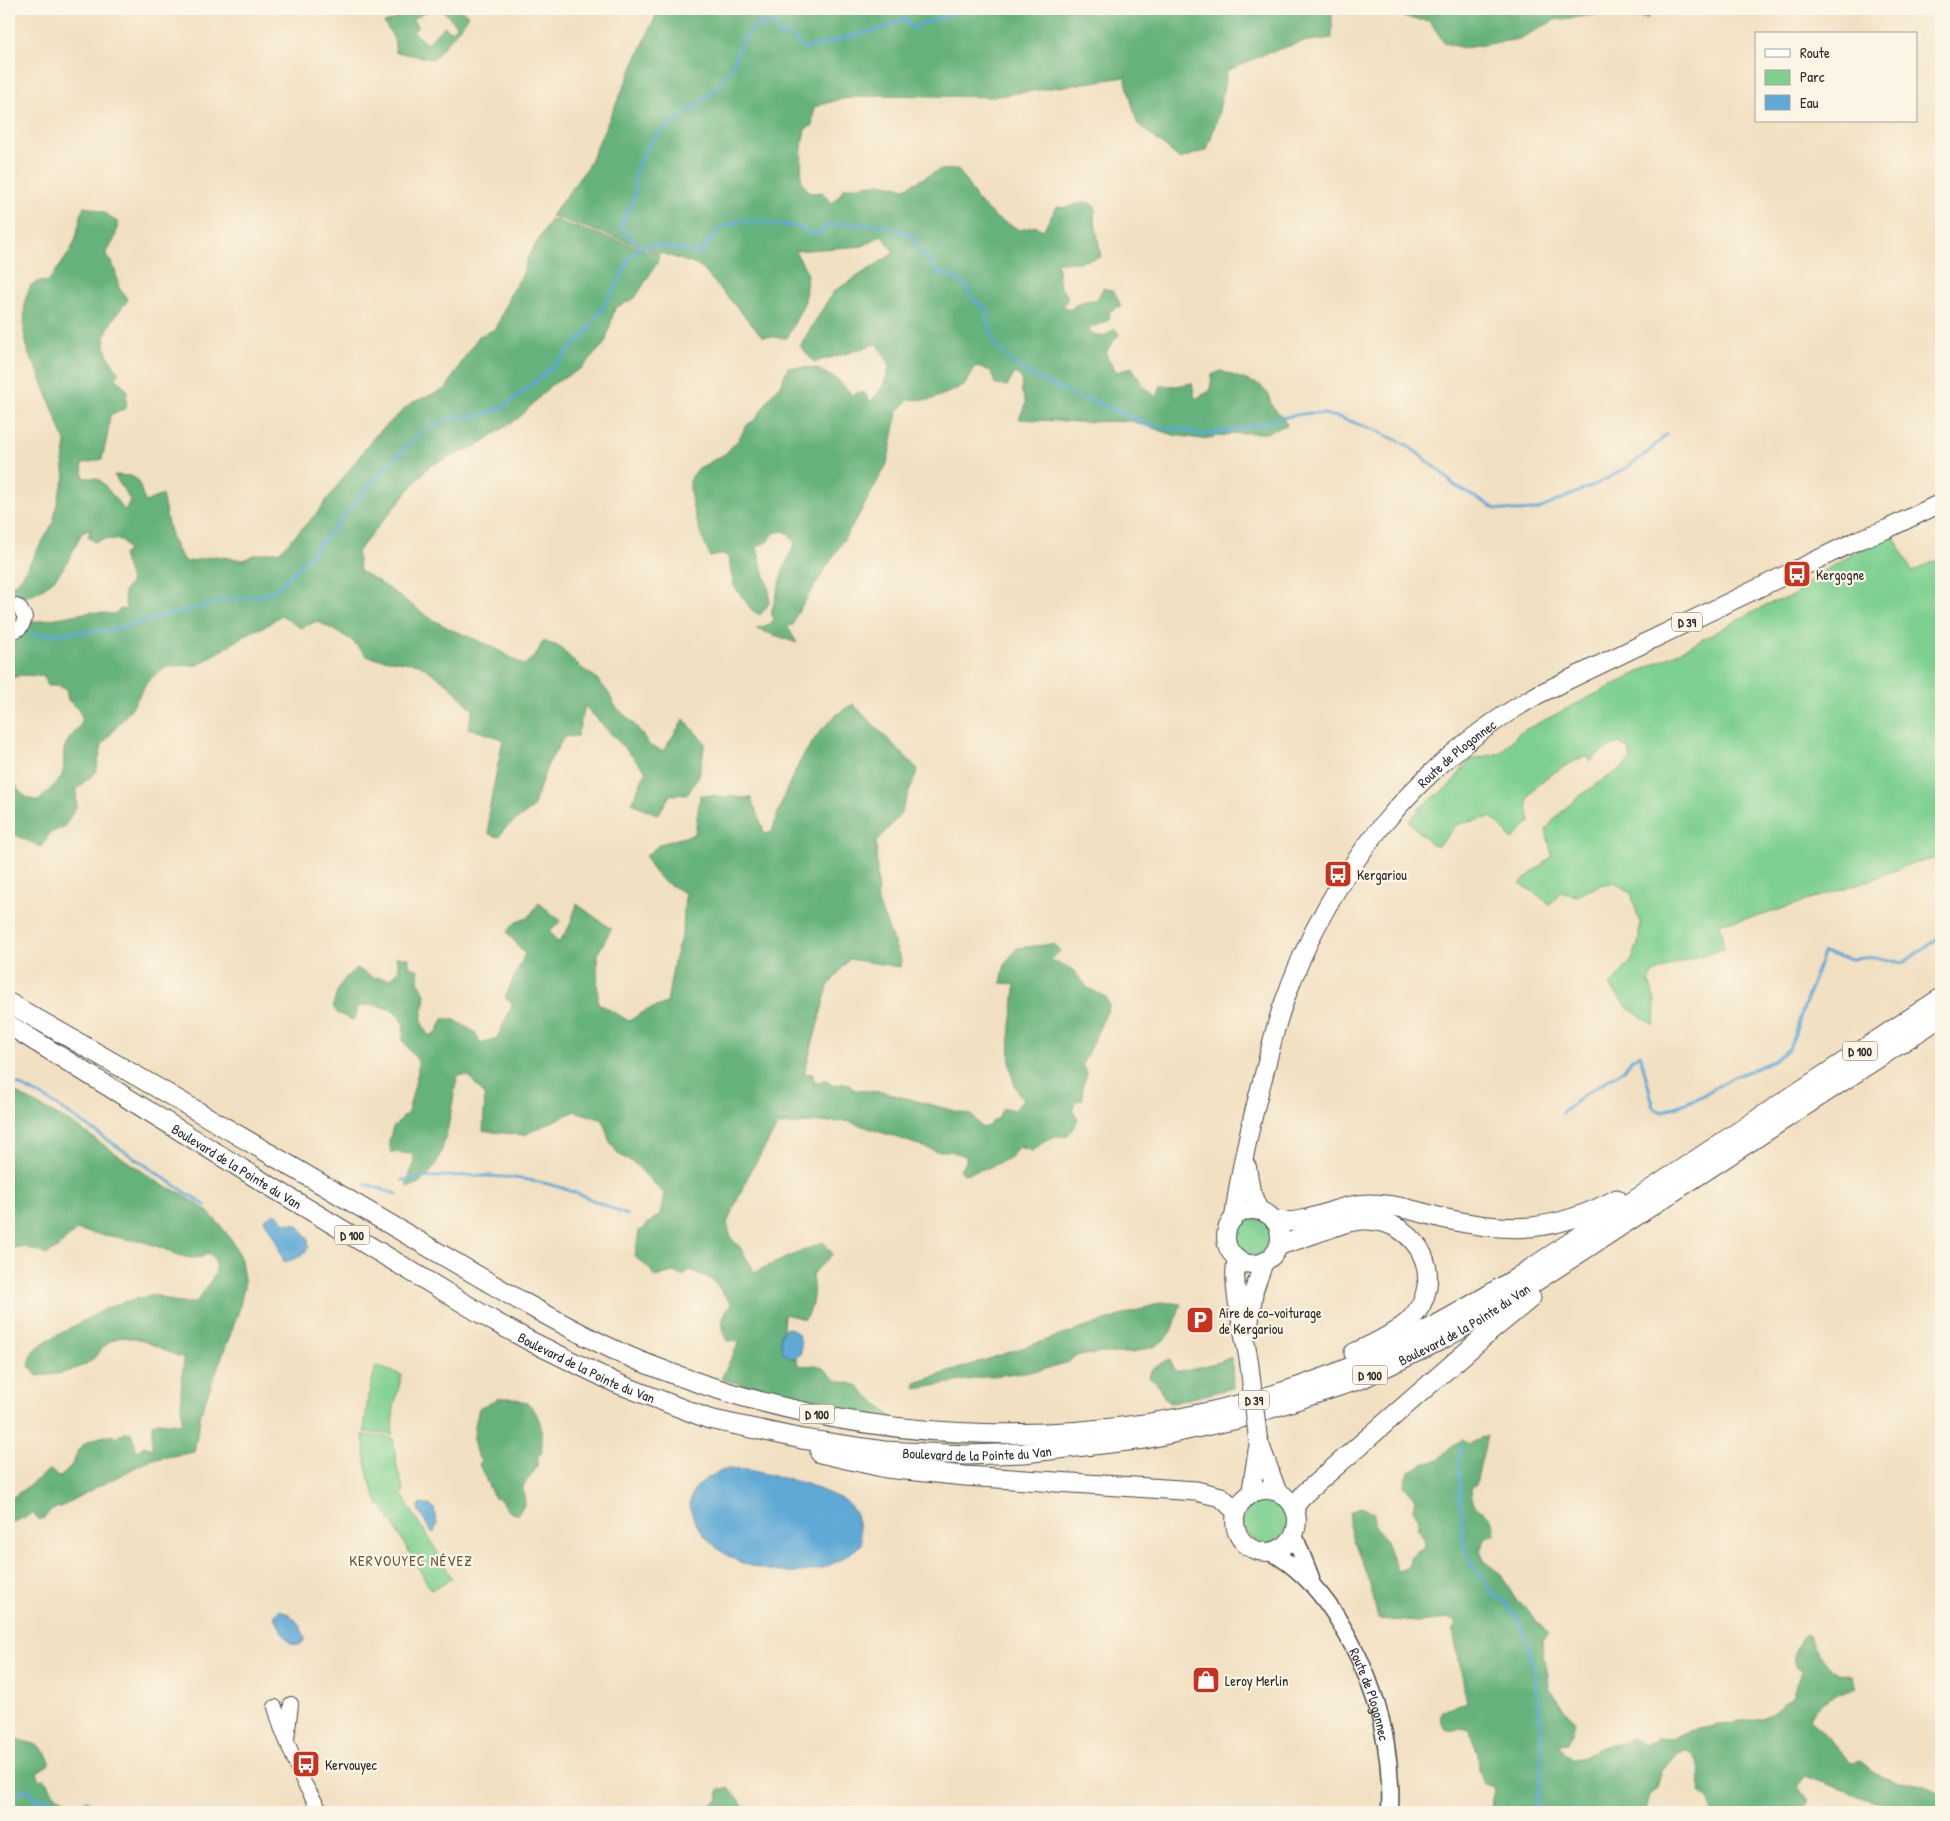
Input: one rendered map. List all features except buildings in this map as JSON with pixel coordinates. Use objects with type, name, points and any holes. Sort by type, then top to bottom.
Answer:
[{"type":"highway","name":"Boulevard de la Pointe du Van","points":[[9,1003],[520,1300],[600,1343],[640,1361],[684,1378],[762,1402],[800,1411],[904,1428],[1030,1434],[1128,1427],[1206,1412],[1260,1398],[1310,1382],[1417,1336],[1458,1314],[1518,1277],[1941,998]]},
{"type":"highway","name":"Boulevard de la Pointe du Van","points":[[9,1025],[495,1322],[553,1353],[616,1383],[709,1419],[831,1444],[911,1454],[966,1455],[1024,1453],[1144,1440],[1212,1426],[1277,1408],[1361,1379],[1450,1335],[1574,1258],[1941,1016]]},
{"type":"highway","name":"D 100","points":[[1294,1507],[1305,1493],[1533,1296],[1768,1141],[1910,1036]]},
{"type":"highway","name":"D 100","points":[[1275,1221],[1294,1223],[1346,1207],[1371,1204],[1404,1208],[1457,1222],[1491,1227],[1536,1227],[1560,1223],[1582,1216],[1646,1183],[1667,1179]]},
{"type":"highway","name":"D 100","points":[[1206,1412],[1357,1352],[1409,1320],[1419,1307],[1426,1293],[1427,1271],[1421,1250],[1413,1239],[1389,1224],[1365,1220],[1347,1222],[1280,1245]]},
{"type":"highway","points":[[709,1419],[788,1444],[886,1468],[965,1476],[1196,1491],[1221,1497],[1236,1511]]},
{"type":"main road","name":"Route de Plogonnec","points":[[1246,1147],[1255,1104],[1277,1022],[1311,936],[1329,901],[1349,869],[1384,822],[1410,794],[1477,735],[1504,715],[1539,694],[1858,540],[1941,494]]},
{"type":"main road","name":"Route de Plogonnec","points":[[1858,540],[1887,529],[1941,503]]},
{"type":"main road","name":"D 39","points":[[1246,1147],[1249,1182],[1259,1211]]},
{"type":"main road","name":"D 39","points":[[1234,1218],[1246,1147]]},
{"type":"main road","points":[[1259,1211],[1271,1216],[1275,1221],[1279,1229],[1280,1245],[1276,1252],[1264,1262],[1251,1264],[1237,1259],[1230,1251],[1226,1239],[1230,1224],[1234,1218],[1246,1212],[1259,1211]]},
{"type":"main road","name":"D 39","points":[[1237,1259],[1238,1301],[1248,1354],[1258,1439],[1277,1491]]},
{"type":"main road","name":"D 39","points":[[1248,1354],[1254,1290],[1264,1262]]},
{"type":"main road","name":"D 39","points":[[1251,1492],[1258,1439]]},
{"type":"main road","points":[[1268,1489],[1277,1491],[1284,1495],[1294,1507],[1297,1526],[1294,1535],[1288,1543],[1272,1552],[1255,1550],[1241,1541],[1235,1526],[1236,1511],[1239,1504],[1251,1492],[1268,1489]]},
{"type":"main road","name":"Route de Plogonnec","points":[[1294,1535],[1315,1587]]},
{"type":"main road","name":"Route de Plogonnec","points":[[1272,1552],[1294,1566],[1315,1587],[1355,1647],[1375,1697],[1386,1744],[1390,1812]]},
{"type":"street","points":[[9,604],[19,607],[25,617],[22,627],[10,633]]},
{"type":"street","points":[[287,1739],[291,1704]]},
{"type":"street","points":[[276,1707],[281,1727],[304,1782],[322,1812]]},
{"type":"green space","points":[[403,9],[426,9],[428,11],[412,19],[418,27],[413,32],[427,44],[444,26],[451,32],[457,25],[441,9],[461,9],[469,16],[434,59],[395,52],[394,40],[384,23],[394,20]]},
{"type":"green space","points":[[659,9],[1332,9],[1332,38],[1302,42],[1267,53],[1227,71],[1218,116],[1207,150],[1180,159],[1137,123],[1125,77],[991,97],[880,95],[841,99],[814,107],[812,126],[805,129],[802,146],[801,181],[810,193],[822,192],[832,203],[844,188],[880,183],[905,188],[939,170],[958,169],[978,201],[996,218],[1020,230],[1036,226],[1043,230],[1057,207],[1070,207],[1082,202],[1091,204],[1096,208],[1094,216],[1101,257],[1079,262],[1057,262],[1060,288],[1067,294],[1067,300],[1063,306],[1070,310],[1079,303],[1097,300],[1103,288],[1114,291],[1121,306],[1110,311],[1109,320],[1089,328],[1091,333],[1103,337],[1115,329],[1119,334],[1107,353],[1117,372],[1132,367],[1143,385],[1157,398],[1161,385],[1176,386],[1192,383],[1195,399],[1210,391],[1212,375],[1221,371],[1260,385],[1269,395],[1271,405],[1287,425],[1266,433],[1237,433],[1202,439],[1174,435],[1131,421],[1079,422],[1019,419],[1026,403],[1022,393],[1021,377],[1015,373],[1007,386],[995,384],[991,371],[976,366],[964,386],[930,400],[909,399],[898,411],[887,464],[856,520],[795,617],[793,625],[787,626],[797,643],[757,629],[769,624],[774,619],[771,613],[783,572],[795,542],[790,534],[783,531],[774,533],[768,541],[757,547],[769,597],[767,607],[760,615],[752,610],[734,586],[728,557],[724,554],[710,557],[693,509],[690,479],[699,468],[725,454],[738,440],[747,425],[756,419],[781,384],[788,367],[815,368],[838,380],[853,396],[858,392],[865,393],[870,402],[878,394],[890,365],[877,343],[814,362],[800,346],[833,292],[894,253],[882,235],[863,246],[795,251],[807,272],[805,301],[787,338],[762,336],[700,266],[551,216],[587,168]]},
{"type":"green space","points":[[1397,9],[1658,9],[1647,18],[1602,14],[1555,20],[1519,39],[1464,48],[1444,43],[1430,21],[1405,18]]},
{"type":"green space","points":[[84,206],[103,212],[119,223],[114,240],[106,254],[115,269],[119,288],[128,300],[107,330],[105,337],[106,350],[118,371],[116,378],[127,390],[126,408],[110,415],[102,459],[82,464],[84,478],[96,478],[101,481],[125,511],[130,500],[114,475],[131,476],[138,480],[145,502],[162,495],[173,541],[181,556],[187,562],[215,556],[244,560],[253,555],[280,551],[317,513],[374,437],[411,403],[446,389],[479,336],[496,329],[512,290],[522,276],[528,257],[551,219],[659,254],[657,263],[635,298],[615,308],[605,343],[582,368],[551,385],[521,416],[478,445],[429,466],[357,552],[360,571],[375,579],[430,618],[450,629],[491,646],[524,665],[536,655],[543,641],[558,646],[580,667],[595,677],[608,692],[615,706],[636,726],[650,746],[663,751],[684,719],[705,743],[699,775],[688,794],[670,795],[658,815],[632,803],[646,771],[585,706],[577,736],[564,737],[547,766],[533,808],[504,829],[499,837],[489,834],[489,810],[503,739],[468,728],[473,710],[448,684],[419,664],[368,657],[350,639],[317,621],[301,628],[281,615],[266,626],[251,632],[198,665],[168,666],[148,680],[133,706],[102,745],[96,772],[77,789],[76,807],[64,827],[50,833],[41,847],[9,832],[9,782],[15,784],[25,796],[38,801],[61,778],[66,744],[79,727],[82,718],[76,707],[68,700],[66,689],[58,686],[48,686],[44,676],[21,675],[9,679],[9,640],[18,636],[28,623],[91,612],[114,614],[121,609],[126,610],[124,592],[131,581],[123,555],[128,550],[122,540],[104,539],[95,542],[88,537],[91,528],[82,532],[63,568],[47,586],[24,597],[9,600],[9,584],[14,584],[20,580],[53,523],[59,494],[65,478],[63,461],[66,444],[38,371],[29,355],[24,332],[25,300],[31,285],[39,281],[47,282],[68,254],[74,243]]},
{"type":"green space","points":[[1892,532],[1912,572],[1941,558],[1941,857],[1915,862],[1879,877],[1760,916],[1720,923],[1724,949],[1676,963],[1654,973],[1649,981],[1655,1001],[1654,1025],[1628,1008],[1610,986],[1632,960],[1638,944],[1640,923],[1631,893],[1615,882],[1600,885],[1577,896],[1560,892],[1550,904],[1520,883],[1552,856],[1546,830],[1561,812],[1578,797],[1627,763],[1631,758],[1629,749],[1619,743],[1602,751],[1590,761],[1587,756],[1562,767],[1545,779],[1532,792],[1527,801],[1530,822],[1512,840],[1491,817],[1458,824],[1438,846],[1430,843],[1409,822],[1422,806],[1449,786],[1470,760],[1500,753],[1519,733],[1768,604],[1793,596],[1813,577]]},
{"type":"green space","points":[[853,704],[918,769],[900,815],[876,842],[878,903],[901,960],[900,967],[849,959],[828,986],[804,1073],[813,1074],[814,1081],[819,1084],[822,1080],[826,1080],[833,1086],[845,1084],[854,1090],[882,1092],[971,1115],[982,1128],[989,1126],[991,1122],[999,1118],[1002,1109],[1013,1110],[1023,1101],[1011,1073],[1010,1044],[1015,984],[1001,983],[1005,964],[1017,948],[1054,944],[1060,951],[1051,960],[1072,969],[1088,988],[1107,998],[1109,1007],[1082,1065],[1087,1074],[1082,1087],[1083,1100],[1076,1101],[1072,1110],[1078,1119],[1074,1128],[1066,1137],[1057,1136],[1052,1138],[1033,1151],[1018,1147],[1011,1157],[990,1167],[965,1174],[960,1171],[961,1167],[966,1163],[966,1156],[950,1151],[936,1151],[848,1121],[778,1125],[749,1174],[727,1223],[731,1238],[740,1247],[754,1272],[823,1242],[833,1254],[812,1274],[813,1297],[811,1307],[805,1319],[784,1314],[781,1334],[792,1359],[796,1358],[799,1366],[816,1365],[825,1369],[836,1380],[856,1385],[893,1418],[860,1415],[721,1379],[740,1340],[728,1341],[724,1331],[723,1322],[725,1314],[731,1304],[713,1280],[690,1270],[682,1276],[673,1272],[655,1277],[649,1268],[635,1257],[639,1231],[660,1214],[664,1194],[635,1164],[618,1154],[609,1140],[603,1120],[575,1111],[524,1135],[483,1131],[485,1096],[469,1076],[458,1075],[448,1129],[438,1159],[426,1177],[417,1184],[408,1187],[406,1184],[414,1164],[413,1154],[391,1152],[389,1141],[393,1127],[408,1112],[418,1072],[418,1061],[402,1040],[404,1028],[402,1021],[392,1011],[378,1006],[364,1005],[357,1007],[357,1013],[353,1020],[337,1013],[333,1006],[341,984],[357,968],[371,977],[390,979],[399,969],[396,957],[409,958],[409,967],[419,970],[418,981],[425,995],[422,1019],[424,1028],[429,1036],[437,1032],[443,1019],[453,1019],[475,1032],[481,1044],[497,1038],[513,1004],[505,998],[525,954],[507,932],[516,922],[528,918],[539,903],[561,921],[550,932],[558,943],[569,927],[577,904],[611,929],[597,955],[598,1003],[629,1021],[645,1011],[667,1003],[674,961],[683,930],[685,893],[661,879],[649,864],[646,856],[660,844],[695,834],[700,795],[751,798],[765,834],[772,832],[788,786],[803,756],[812,742],[836,715]]},
{"type":"green space","points":[[9,1089],[73,1124],[162,1185],[183,1194],[207,1211],[233,1242],[241,1260],[244,1288],[238,1314],[201,1412],[194,1452],[150,1460],[49,1512],[43,1519],[38,1519],[33,1513],[9,1524],[9,1500],[50,1470],[60,1477],[68,1470],[78,1451],[88,1441],[112,1435],[116,1438],[125,1432],[131,1433],[137,1451],[144,1446],[152,1449],[152,1424],[159,1422],[179,1424],[182,1421],[181,1390],[184,1358],[144,1341],[122,1337],[106,1344],[94,1358],[77,1368],[57,1374],[37,1376],[29,1366],[33,1351],[46,1341],[107,1308],[133,1299],[155,1295],[179,1303],[195,1303],[216,1273],[215,1260],[209,1253],[202,1257],[191,1258],[176,1255],[168,1250],[144,1242],[76,1230],[59,1247],[46,1255],[22,1247],[13,1248],[9,1251]]},
{"type":"green space","points":[[1254,1219],[1268,1224],[1273,1238],[1268,1252],[1254,1257],[1240,1252],[1235,1238],[1240,1224]]},
{"type":"green space","points":[[1163,1302],[1181,1304],[1173,1329],[1156,1346],[1133,1353],[1102,1353],[1075,1356],[1069,1362],[1041,1370],[984,1377],[916,1389],[915,1383]]},
{"type":"green space","points":[[1232,1357],[1233,1388],[1171,1403],[1157,1384],[1149,1378],[1151,1370],[1169,1359],[1176,1371],[1180,1371],[1216,1363]]},
{"type":"green space","points":[[376,1366],[402,1375],[394,1406],[392,1435],[364,1432],[368,1396]]},
{"type":"green space","points":[[499,1398],[517,1399],[530,1405],[538,1416],[542,1433],[542,1453],[538,1456],[534,1472],[523,1486],[525,1504],[518,1514],[509,1512],[500,1499],[494,1498],[479,1464],[481,1461],[477,1455],[474,1442],[479,1408]]},
{"type":"green space","points":[[363,1435],[393,1438],[397,1468],[404,1491],[401,1493],[452,1578],[431,1590],[382,1505],[379,1506],[368,1476]]},
{"type":"green space","points":[[1487,1436],[1476,1484],[1471,1487],[1471,1494],[1474,1504],[1492,1521],[1495,1535],[1486,1538],[1480,1550],[1485,1562],[1501,1574],[1515,1599],[1524,1606],[1548,1634],[1542,1641],[1550,1689],[1575,1723],[1568,1743],[1559,1744],[1563,1752],[1571,1759],[1586,1756],[1599,1748],[1630,1738],[1645,1745],[1658,1738],[1671,1739],[1687,1731],[1763,1718],[1792,1698],[1801,1671],[1796,1668],[1795,1651],[1803,1635],[1809,1635],[1816,1651],[1824,1660],[1837,1673],[1852,1675],[1857,1687],[1824,1701],[1810,1718],[1850,1763],[1859,1761],[1874,1773],[1900,1783],[1924,1786],[1941,1793],[1941,1812],[1916,1812],[1901,1805],[1873,1800],[1804,1776],[1797,1786],[1810,1800],[1805,1810],[1715,1812],[1709,1799],[1700,1792],[1700,1768],[1695,1758],[1687,1750],[1677,1753],[1662,1771],[1657,1788],[1650,1793],[1645,1812],[1491,1812],[1495,1787],[1484,1784],[1479,1771],[1478,1754],[1469,1730],[1460,1728],[1446,1730],[1441,1721],[1442,1710],[1467,1702],[1453,1630],[1456,1625],[1455,1621],[1449,1619],[1417,1622],[1378,1619],[1370,1585],[1349,1526],[1350,1513],[1360,1507],[1374,1513],[1374,1526],[1385,1538],[1397,1571],[1409,1567],[1410,1557],[1425,1547],[1424,1537],[1417,1529],[1419,1519],[1413,1509],[1415,1499],[1404,1486],[1409,1472],[1423,1464],[1439,1460],[1452,1445],[1463,1440],[1469,1444]]},
{"type":"green space","points":[[1269,1499],[1281,1505],[1286,1512],[1286,1530],[1281,1537],[1274,1542],[1261,1543],[1249,1537],[1244,1530],[1243,1517],[1249,1505],[1256,1500]]},
{"type":"green space","points":[[9,1734],[36,1745],[45,1753],[50,1761],[48,1765],[37,1772],[40,1780],[44,1779],[48,1782],[56,1795],[81,1805],[87,1800],[92,1803],[95,1809],[91,1812],[32,1812],[29,1810],[9,1812]]},
{"type":"green space","points":[[720,1788],[723,1790],[729,1788],[749,1812],[699,1812],[719,1800],[718,1791]]},
{"type":"water","points":[[273,1214],[277,1214],[285,1223],[297,1224],[308,1239],[309,1247],[304,1253],[284,1262],[276,1240],[264,1220]]},
{"type":"water","points":[[788,1328],[798,1334],[801,1342],[800,1355],[792,1359],[783,1353],[781,1344],[783,1330]]},
{"type":"water","points":[[727,1469],[749,1470],[807,1484],[846,1501],[856,1514],[862,1544],[847,1556],[834,1563],[808,1571],[773,1571],[751,1566],[734,1559],[714,1545],[701,1531],[694,1520],[690,1500],[698,1485]]},
{"type":"water","points":[[420,1504],[429,1505],[434,1508],[437,1524],[434,1533],[431,1532],[418,1509]]},
{"type":"water","points":[[279,1610],[293,1617],[302,1630],[305,1640],[300,1645],[291,1644],[282,1632],[274,1615]]},
{"type":"waterway","points":[[762,9],[763,19],[741,42],[733,66],[721,83],[710,95],[657,136],[646,149],[636,171],[634,199],[621,225],[627,235],[642,246],[654,245],[700,253],[721,227],[744,220],[798,227],[811,234],[821,233],[826,225],[833,226],[840,223],[842,226],[847,223],[889,226],[910,235],[938,273],[949,275],[966,285],[972,299],[987,309],[989,326],[996,345],[1002,352],[1023,371],[1078,397],[1096,402],[1154,427],[1181,429],[1201,435],[1241,429],[1290,416],[1310,413],[1341,418],[1375,430],[1407,445],[1439,470],[1454,485],[1496,509],[1514,511],[1537,510],[1603,481],[1626,468],[1647,453],[1666,435]]},
{"type":"waterway","points":[[757,26],[766,27],[772,23],[781,38],[785,33],[788,33],[803,49],[883,28],[906,18],[908,27],[915,28],[920,24],[974,9]]},
{"type":"waterway","points":[[30,632],[35,635],[109,630],[224,601],[263,595],[274,591],[310,556],[387,465],[426,430],[451,419],[465,416],[482,416],[505,406],[555,365],[587,332],[618,283],[629,258],[642,246]]},
{"type":"waterway","points":[[1562,1113],[1585,1094],[1624,1070],[1632,1059],[1640,1054],[1654,1108],[1662,1112],[1696,1099],[1732,1078],[1773,1061],[1790,1047],[1823,953],[1851,959],[1875,957],[1903,963],[1941,936]]},
{"type":"waterway","points":[[9,1080],[47,1099],[206,1206]]},
{"type":"waterway","points":[[402,1180],[475,1176],[530,1180],[567,1190],[627,1215]]},
{"type":"waterway","points":[[365,1184],[397,1194]]},
{"type":"waterway","points":[[1461,1447],[1459,1458],[1460,1512],[1467,1553],[1495,1597],[1504,1600],[1523,1630],[1533,1662],[1542,1739],[1540,1787],[1533,1812]]},
{"type":"waterway","points":[[9,1796],[14,1796],[24,1789],[32,1793],[36,1800],[49,1798],[63,1812]]},
{"type":"place","name":"Kergogne","points":[[1797,574]]},
{"type":"place","name":"Kergariou","points":[[1338,874]]},
{"type":"place","name":"Aire de co-voiturage de Kergariou","points":[[1200,1320]]},
{"type":"place","name":"Leroy Merlin","points":[[1206,1680]]},
{"type":"place","name":"Kervouyec","points":[[306,1764]]},
{"type":"district","name":"KERVOUYEC NÉVEZ","points":[[411,1560]]}]
